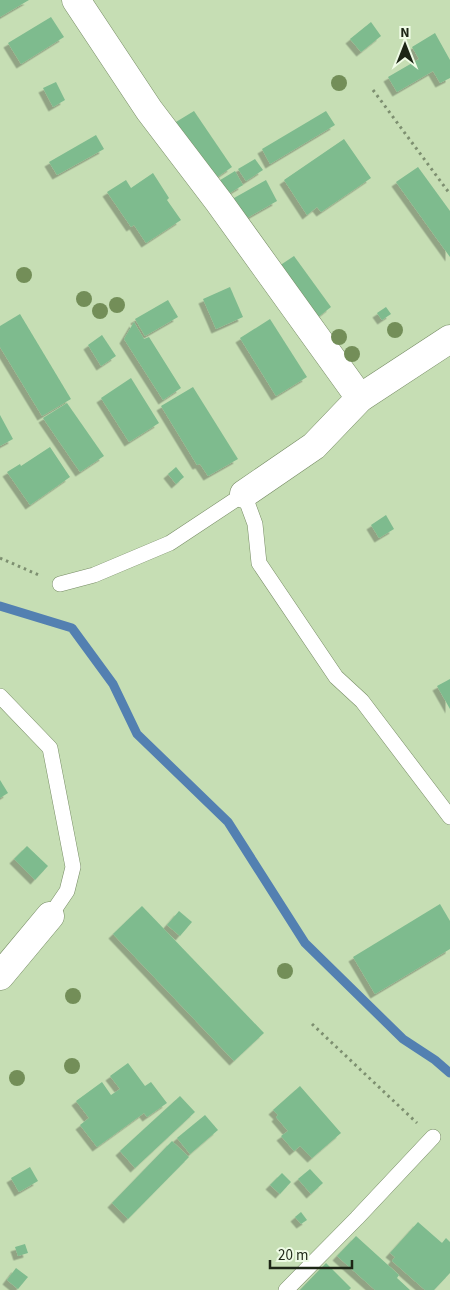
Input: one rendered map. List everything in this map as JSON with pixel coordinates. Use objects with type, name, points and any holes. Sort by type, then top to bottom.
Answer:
[{"type":"street","points":[[76,0],[150,110],[360,398]]},
{"type":"street","points":[[244,494],[314,446],[360,398],[450,339]]},
{"type":"street","points":[[0,976],[50,916]]},
{"type":"lane","points":[[60,584],[94,575],[170,543],[244,494],[255,524],[259,563],[336,677],[362,701],[450,817]]},
{"type":"lane","points":[[0,696],[50,748],[73,867],[67,891],[50,916]]},
{"type":"lane","points":[[286,1290],[433,1137]]},
{"type":"path","points":[[373,90],[450,194]]},
{"type":"path","points":[[0,558],[60,584]]},
{"type":"path","points":[[312,1024],[433,1137]]},
{"type":"building","points":[[0,0],[29,0],[0,17]]},
{"type":"building","points":[[51,17],[64,37],[21,64],[8,43]]},
{"type":"building","points":[[371,22],[381,36],[361,52],[350,39]]},
{"type":"building","points":[[435,33],[450,60],[450,78],[440,83],[433,71],[397,92],[388,77],[419,59],[412,47]]},
{"type":"building","points":[[56,82],[65,100],[53,107],[43,88]]},
{"type":"building","points":[[194,111],[232,167],[210,182],[171,125]]},
{"type":"building","points":[[326,111],[335,125],[270,164],[262,149]]},
{"type":"building","points":[[96,135],[104,149],[57,175],[49,162]]},
{"type":"building","points":[[344,139],[371,178],[321,212],[317,207],[307,215],[284,180]]},
{"type":"building","points":[[255,159],[263,170],[246,181],[238,169]]},
{"type":"building","points":[[418,167],[450,211],[450,257],[396,182]]},
{"type":"building","points":[[235,171],[243,185],[225,196],[217,182]]},
{"type":"building","points":[[153,173],[169,198],[167,200],[181,220],[146,243],[134,225],[131,227],[107,192],[126,180],[131,188]]},
{"type":"building","points":[[266,180],[277,201],[238,223],[227,202]]},
{"type":"building","points":[[294,256],[331,307],[317,318],[279,266]]},
{"type":"building","points":[[230,287],[243,317],[216,329],[203,299]]},
{"type":"building","points":[[168,300],[178,317],[145,336],[135,319]]},
{"type":"building","points":[[386,307],[391,314],[382,320],[377,313]]},
{"type":"building","points":[[20,314],[71,399],[42,416],[0,347],[0,326]]},
{"type":"building","points":[[270,319],[307,377],[276,396],[240,338]]},
{"type":"building","points":[[134,322],[144,339],[149,337],[181,388],[163,400],[124,339]]},
{"type":"building","points":[[102,335],[116,356],[101,366],[88,345]]},
{"type":"building","points":[[131,378],[159,423],[129,442],[101,398]]},
{"type":"building","points":[[193,387],[238,459],[208,476],[200,464],[197,465],[161,406]]},
{"type":"building","points":[[67,403],[104,456],[80,472],[43,418]]},
{"type":"building","points":[[0,415],[13,439],[0,446]]},
{"type":"building","points":[[50,447],[70,477],[30,505],[7,472],[20,464],[21,466]]},
{"type":"building","points":[[176,467],[184,477],[176,484],[168,474]]},
{"type":"building","points":[[386,515],[394,529],[379,538],[371,525]]},
{"type":"building","points":[[450,679],[450,709],[437,686]]},
{"type":"building","points":[[0,780],[8,793],[0,798]]},
{"type":"building","points":[[27,846],[48,866],[35,880],[14,859]]},
{"type":"building","points":[[440,904],[450,921],[450,949],[375,994],[353,957]]},
{"type":"building","points":[[142,906],[264,1033],[234,1061],[113,934]]},
{"type":"building","points":[[179,911],[192,922],[180,936],[167,925]]},
{"type":"building","points":[[128,1063],[145,1086],[151,1082],[167,1103],[147,1117],[144,1113],[97,1147],[80,1125],[89,1118],[76,1101],[102,1082],[111,1095],[120,1089],[110,1076]]},
{"type":"building","points":[[300,1086],[341,1133],[312,1158],[300,1146],[294,1151],[281,1136],[288,1131],[276,1117],[278,1115],[273,1110]]},
{"type":"building","points":[[180,1096],[195,1112],[135,1168],[120,1151]]},
{"type":"building","points":[[205,1115],[218,1130],[190,1154],[177,1138]]},
{"type":"building","points":[[172,1141],[189,1157],[128,1219],[112,1203]]},
{"type":"building","points":[[30,1167],[38,1181],[19,1192],[11,1178]]},
{"type":"building","points":[[310,1169],[323,1183],[311,1194],[298,1179]]},
{"type":"building","points":[[282,1173],[291,1182],[280,1194],[270,1185]]},
{"type":"building","points":[[301,1212],[307,1220],[301,1224],[295,1217]]},
{"type":"building","points":[[418,1222],[442,1243],[446,1238],[450,1242],[450,1273],[434,1290],[425,1290],[392,1261],[395,1257],[390,1253]]},
{"type":"building","points":[[356,1236],[399,1275],[397,1278],[410,1290],[375,1290],[337,1256]]},
{"type":"building","points":[[25,1244],[28,1253],[18,1256],[15,1247]]},
{"type":"building","points":[[326,1263],[351,1288],[349,1290],[300,1290]]},
{"type":"building","points":[[16,1268],[28,1277],[18,1289],[7,1280]]},
{"type":"waterway","points":[[0,606],[72,628],[113,684],[137,734],[228,822],[305,943],[403,1039],[435,1060],[450,1073]]}]
